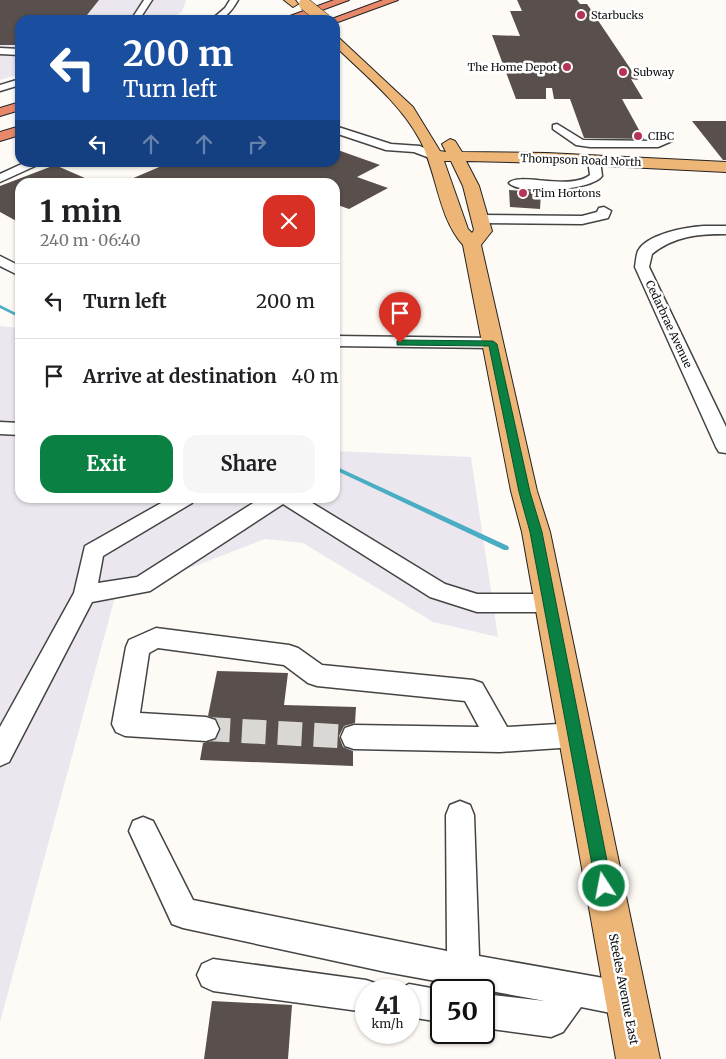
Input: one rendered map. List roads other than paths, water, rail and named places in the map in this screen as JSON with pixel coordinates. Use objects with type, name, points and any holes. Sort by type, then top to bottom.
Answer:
[{"type":"highway","points":[[299,15],[344,0]]},
{"type":"highway","points":[[340,18],[393,0]]},
{"type":"highway","points":[[0,112],[15,108]]},
{"type":"highway","points":[[0,137],[15,132]]},
{"type":"main road","points":[[297,2],[308,15]]},
{"type":"main road","points":[[297,2],[317,15]]},
{"type":"main road","name":"Steeles Avenue East","points":[[340,36],[383,67]]},
{"type":"main road","name":"Steeles Avenue East","points":[[340,37],[408,110],[435,156],[460,231],[476,231]]},
{"type":"main road","name":"Steeles Avenue East","points":[[444,134],[471,186],[493,344],[524,492],[536,532],[548,603],[638,1059]]},
{"type":"main road","name":"Thompson Road North","points":[[435,156],[594,160],[726,167]]},
{"type":"street","points":[[138,15],[148,0]]},
{"type":"street","points":[[222,15],[228,10],[234,0]]},
{"type":"street","points":[[0,52],[15,52]]},
{"type":"street","points":[[0,88],[15,84]]},
{"type":"street","points":[[556,127],[580,142],[590,144],[658,144],[666,140]]},
{"type":"street","points":[[340,131],[390,148],[416,148],[435,156]]},
{"type":"street","points":[[515,183],[582,184],[593,181],[597,169],[594,160]]},
{"type":"street","points":[[0,178],[26,167]]},
{"type":"street","points":[[558,184],[566,220]]},
{"type":"street","points":[[476,231],[566,220],[594,219],[603,216],[604,211]]},
{"type":"street","name":"Cedarbrae Avenue","points":[[726,230],[708,229],[679,232],[658,240],[645,252],[642,267],[726,447]]},
{"type":"street","points":[[0,260],[15,269]]},
{"type":"street","points":[[340,341],[493,344]]},
{"type":"street","points":[[0,428],[15,430]]},
{"type":"street","points":[[0,753],[85,594],[93,552],[176,503]]},
{"type":"street","points":[[85,594],[142,585],[268,503]]},
{"type":"street","points":[[297,503],[438,591],[477,602],[548,603]]},
{"type":"street","points":[[206,729],[125,724],[138,647],[156,638],[289,655],[316,675],[473,692],[500,740]]},
{"type":"street","points":[[354,737],[500,740],[575,735]]},
{"type":"street","points":[[460,815],[463,970]]},
{"type":"street","points":[[143,831],[183,913],[386,956],[626,998]]},
{"type":"street","points":[[213,975],[355,994]]},
{"type":"street","points":[[495,1012],[551,1020],[575,989]]},
{"type":"waterway","points":[[0,306],[15,314]]},
{"type":"waterway","points":[[340,470],[506,548]]},
{"type":"tunnel","points":[[206,729],[354,737]]},
{"type":"place","name":"Starbucks","points":[[581,15]]},
{"type":"place","name":"The Home Depot","points":[[567,67]]},
{"type":"place","name":"Subway","points":[[623,72]]},
{"type":"place","name":"CIBC","points":[[638,136]]},
{"type":"place","name":"Tim Hortons","points":[[523,193]]}]
